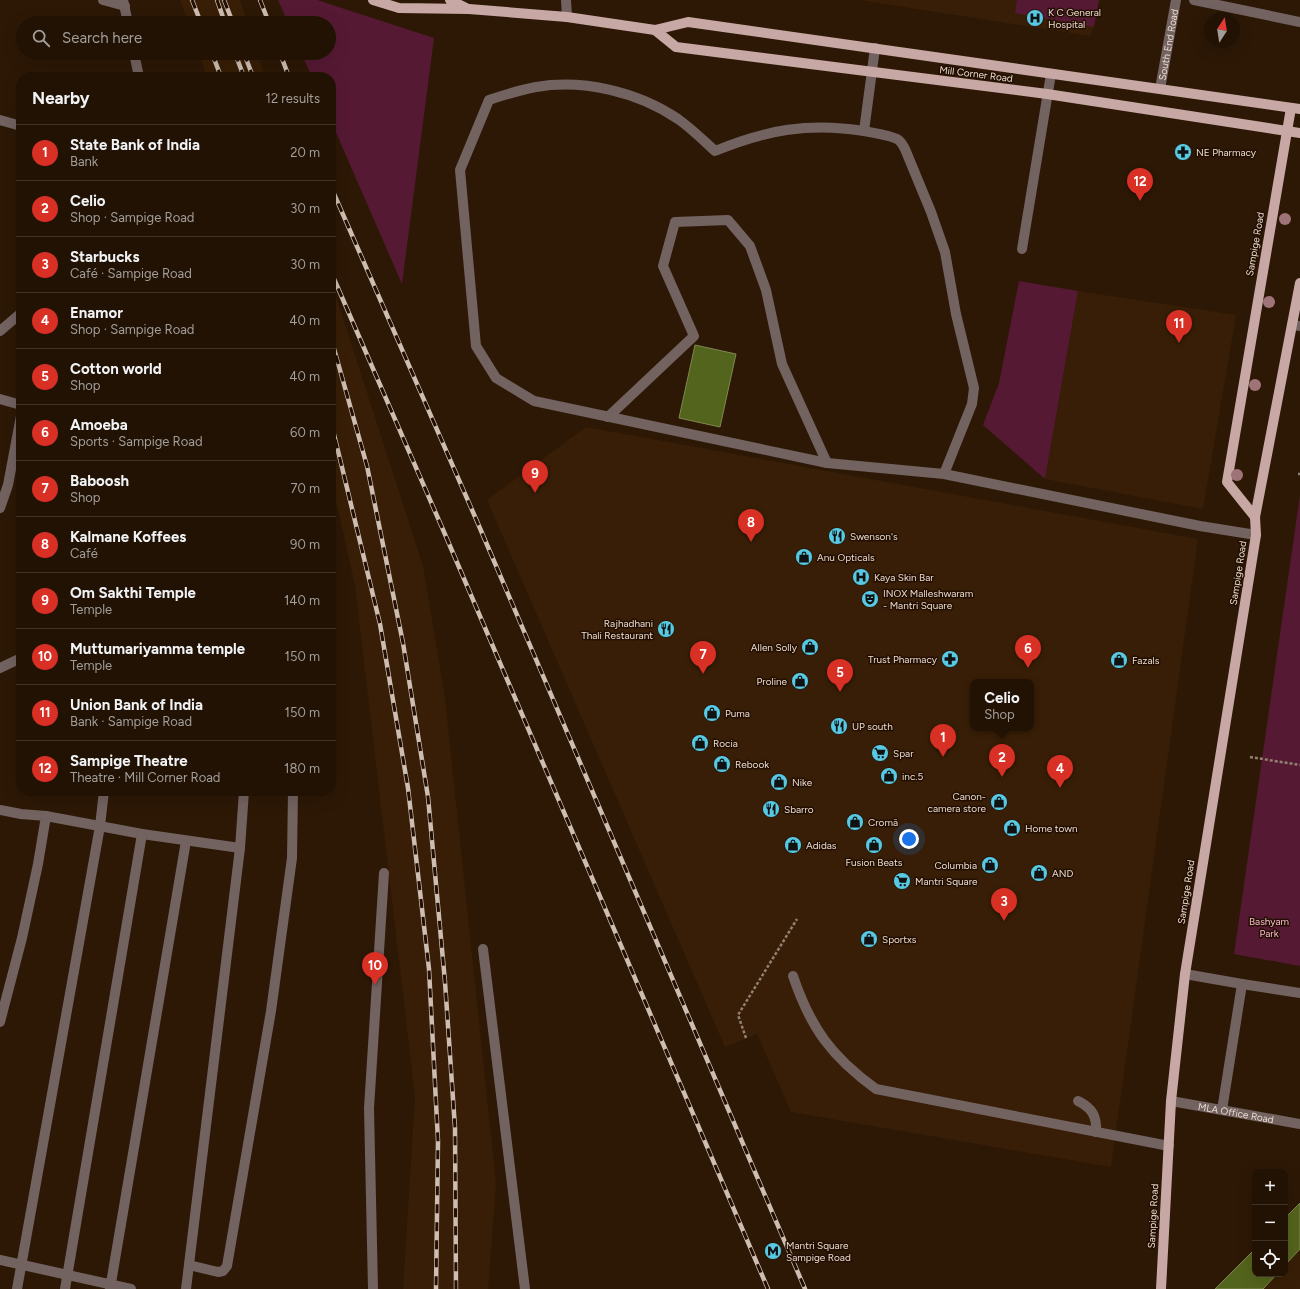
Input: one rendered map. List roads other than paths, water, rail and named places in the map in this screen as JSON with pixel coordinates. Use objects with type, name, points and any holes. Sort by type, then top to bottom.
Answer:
[{"type":"main road","name":"Mill Corner Road","points":[[373,0],[400,8],[469,9],[567,17],[655,30],[688,22],[1295,109]]},
{"type":"main road","name":"Mill Corner Road","points":[[450,0],[469,9]]},
{"type":"main road","name":"Mill Corner Road","points":[[655,30],[676,47],[1047,94],[1300,133]]},
{"type":"main road","name":"Sampige Road","points":[[1255,517],[1227,482],[1287,131],[1295,109]]},
{"type":"main road","name":"Sampige Road","points":[[1161,1289],[1171,1101],[1185,974],[1256,535],[1255,517],[1296,326],[1300,282]]},
{"type":"main road","points":[[1162,1274],[1168,1289]]},
{"type":"street","points":[[103,0],[124,3],[127,16]]},
{"type":"street","points":[[566,0],[567,17]]},
{"type":"street","name":"South End Road","points":[[1160,89],[1176,0]]},
{"type":"street","points":[[1194,0],[1300,22]]},
{"type":"street","points":[[864,131],[875,48]]},
{"type":"street","points":[[135,60],[137,72]]},
{"type":"street","points":[[1022,249],[1051,74]]},
{"type":"street","points":[[944,474],[972,404],[974,388],[956,314],[946,252],[932,212],[905,149],[897,139],[845,128],[825,127],[792,129],[765,133],[740,141],[715,152],[698,135],[668,113],[635,97],[612,90],[568,85],[537,87],[512,92],[489,100],[460,170],[476,346],[496,378],[534,401],[827,463],[944,474],[1200,526],[1256,535]]},
{"type":"street","points":[[0,120],[16,125]]},
{"type":"street","points":[[608,417],[694,336],[663,266],[675,222],[728,220],[750,246],[766,290],[782,364],[827,463]]},
{"type":"street","points":[[0,331],[16,317]]},
{"type":"street","points":[[0,400],[16,404]]},
{"type":"street","points":[[0,508],[8,485],[16,443]]},
{"type":"street","points":[[0,668],[16,660]]},
{"type":"street","points":[[17,1289],[100,826],[103,796]]},
{"type":"street","points":[[186,1289],[240,848],[244,796]]},
{"type":"street","points":[[189,1265],[218,1272],[223,1271],[227,1266],[272,1004],[292,858],[293,796]]},
{"type":"street","points":[[0,810],[21,814],[46,816],[186,841],[240,848]]},
{"type":"street","points":[[0,1022],[22,938],[38,864],[46,816]]},
{"type":"street","points":[[65,1289],[142,834]]},
{"type":"street","points":[[110,1287],[186,841]]},
{"type":"street","points":[[373,1289],[369,1108],[384,873]]},
{"type":"street","points":[[483,949],[524,1289]]},
{"type":"street","points":[[1185,974],[1300,993]]},
{"type":"street","points":[[793,976],[809,1017],[821,1036],[837,1056],[851,1070],[876,1090],[1169,1146]]},
{"type":"street","points":[[1222,1110],[1242,984]]},
{"type":"street","points":[[1078,1101],[1086,1105],[1092,1112],[1097,1125],[1096,1132]]},
{"type":"street","name":"MLA Office Road","points":[[1171,1101],[1300,1124]]},
{"type":"street","points":[[0,1260],[67,1274],[110,1287],[131,1289]]},
{"type":"railway","points":[[192,0],[198,16]]},
{"type":"railway","points":[[217,0],[223,16]]},
{"type":"railway","points":[[224,0],[230,16]]},
{"type":"railway","points":[[260,0],[266,16]]},
{"type":"railway","points":[[215,60],[219,72]]},
{"type":"railway","points":[[238,60],[242,72]]},
{"type":"railway","points":[[247,60],[251,72]]},
{"type":"railway","points":[[283,60],[287,72]]},
{"type":"railway","points":[[336,198],[476,519],[805,1289]]},
{"type":"railway","points":[[336,284],[768,1289]]},
{"type":"railway","points":[[336,356],[367,466],[403,643],[428,797],[445,982],[455,1128],[456,1289]]},
{"type":"railway","points":[[336,443],[380,624],[408,788],[429,969],[438,1141],[436,1289]]},
{"type":"place","name":"K C General Hospital","points":[[1035,18]]},
{"type":"place","name":"NE Pharmacy","points":[[1183,152]]},
{"type":"place","name":"Sampige Theatre","points":[[1140,201]]},
{"type":"place","name":"Union Bank of India","points":[[1179,343]]},
{"type":"place","name":"Om Sakthi Temple","points":[[535,493]]},
{"type":"place","name":"Swenson's","points":[[837,536]]},
{"type":"place","name":"Kalmane Koffees","points":[[751,542]]},
{"type":"place","name":"Anu Opticals","points":[[804,557]]},
{"type":"place","name":"Kaya Skin Bar","points":[[861,577]]},
{"type":"place","name":"INOX Malleshwaram - Mantri Square","points":[[870,599]]},
{"type":"place","name":"Rajhadhani Thali Restaurant","points":[[666,629]]},
{"type":"place","name":"Allen Solly","points":[[810,647]]},
{"type":"place","name":"Trust Pharmacy","points":[[950,659]]},
{"type":"place","name":"Fazals","points":[[1119,660]]},
{"type":"place","name":"Amoeba","points":[[1028,668]]},
{"type":"place","name":"Baboosh","points":[[703,674]]},
{"type":"place","name":"Proline","points":[[800,681]]},
{"type":"place","name":"Cotton world","points":[[840,692]]},
{"type":"place","name":"Puma","points":[[712,713]]},
{"type":"place","name":"UP south","points":[[839,726]]},
{"type":"place","name":"Rocia","points":[[700,743]]},
{"type":"place","name":"Spar","points":[[880,753]]},
{"type":"place","name":"State Bank of India","points":[[943,757]]},
{"type":"place","name":"Rebook","points":[[722,764]]},
{"type":"place","name":"inc.5","points":[[889,776]]},
{"type":"place","name":"Celio","points":[[1002,777]]},
{"type":"place","name":"Nike","points":[[779,782]]},
{"type":"place","name":"Enamor","points":[[1060,788]]},
{"type":"place","name":"Canon- camera store","points":[[999,802]]},
{"type":"place","name":"Sbarro","points":[[771,809]]},
{"type":"place","name":"Cromā","points":[[855,822]]},
{"type":"place","name":"Home town","points":[[1012,828]]},
{"type":"place","name":"Adidas","points":[[793,845]]},
{"type":"place","name":"Fusion Beats","points":[[874,845]]},
{"type":"place","name":"Columbia","points":[[990,865]]},
{"type":"place","name":"AND","points":[[1039,873]]},
{"type":"place","name":"Mantri Square","points":[[902,881]]},
{"type":"place","name":"Starbucks","points":[[1004,921]]},
{"type":"place","name":"Sportxs","points":[[869,939]]},
{"type":"place","name":"Muttumariyamma temple","points":[[375,985]]},
{"type":"place","name":"Mantri Square Sampige Road","points":[[773,1251]]},
{"type":"park label","name":"Bashyam Park","points":[[1269,926]]}]
